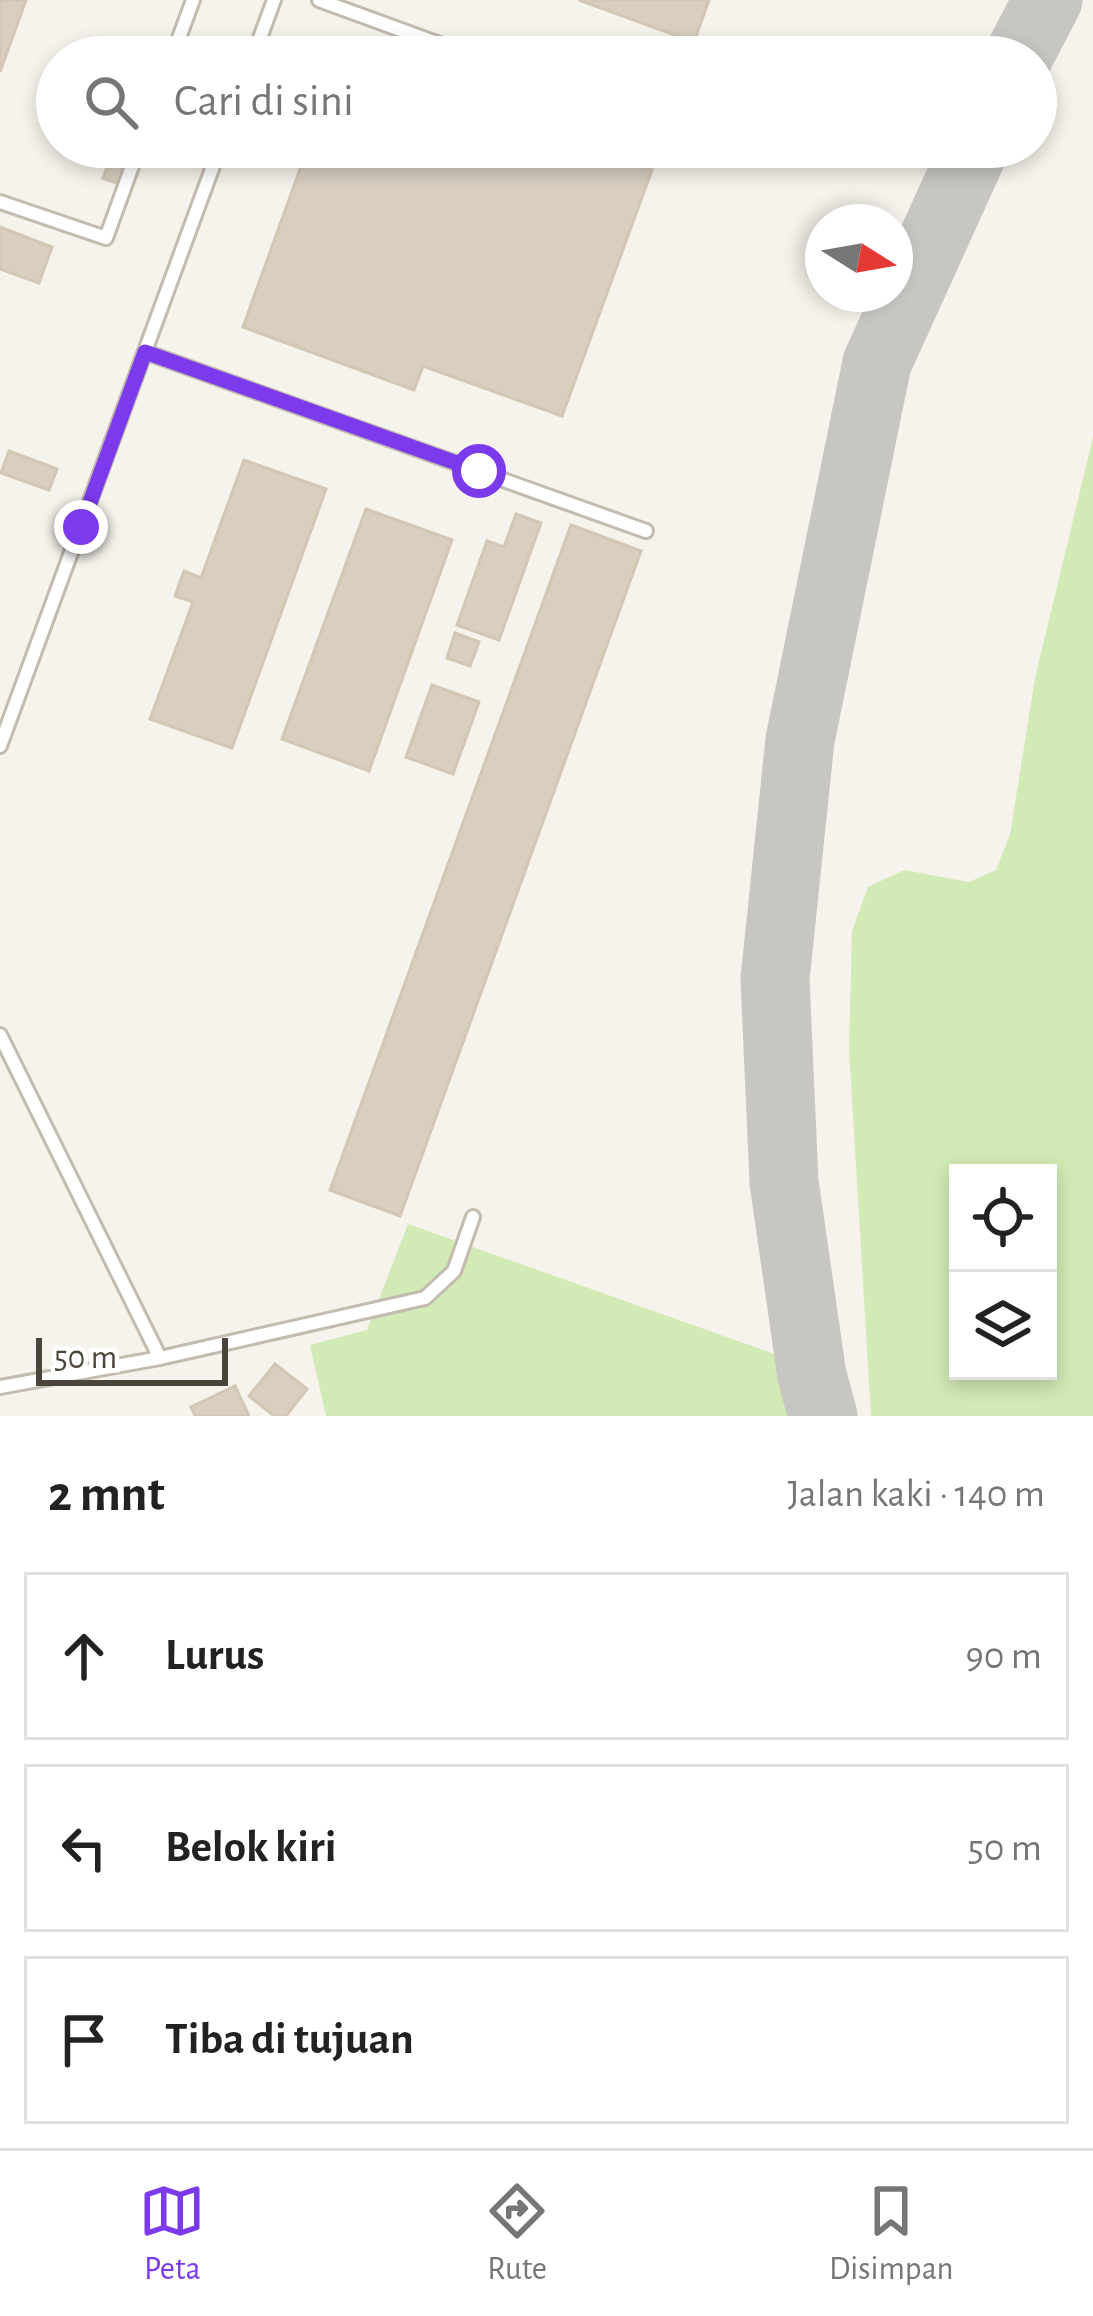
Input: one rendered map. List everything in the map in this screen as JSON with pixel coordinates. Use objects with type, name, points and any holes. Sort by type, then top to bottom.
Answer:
[{"type":"lane","points":[[180,36],[193,0]]},
{"type":"lane","points":[[261,36],[274,0]]},
{"type":"lane","points":[[319,0],[418,36]]},
{"type":"lane","points":[[0,202],[106,238],[131,168]]},
{"type":"lane","points":[[0,746],[212,168]]},
{"type":"lane","points":[[145,352],[646,531]]},
{"type":"lane","points":[[0,1035],[160,1358]]},
{"type":"lane","points":[[0,1387],[160,1358],[425,1298],[454,1271],[473,1217]]},
{"type":"green space","points":[[1093,437],[1093,1416],[871,1416],[849,1049],[852,931],[868,887],[904,870],[969,882],[996,870],[1010,835],[1035,678]]},
{"type":"green space","points":[[408,1224],[783,1357],[790,1416],[326,1416],[310,1345],[367,1330]]},
{"type":"building","points":[[0,0],[26,0],[0,72]]},
{"type":"building","points":[[579,0],[709,0],[696,36],[678,36]]},
{"type":"building","points":[[107,168],[128,168],[122,185],[103,178]]},
{"type":"building","points":[[300,168],[652,170],[562,416],[423,366],[414,390],[243,327]]},
{"type":"building","points":[[0,227],[52,247],[39,283],[0,269]]},
{"type":"building","points":[[9,451],[57,469],[49,490],[1,473]]},
{"type":"building","points":[[244,460],[326,489],[232,748],[150,719],[193,602],[175,596],[184,571],[201,578]]},
{"type":"building","points":[[366,509],[452,540],[369,771],[282,739]]},
{"type":"building","points":[[516,514],[541,523],[499,640],[457,625],[487,541],[504,547]]},
{"type":"building","points":[[571,525],[641,551],[400,1216],[330,1190]]},
{"type":"building","points":[[455,633],[479,642],[470,666],[447,658]]},
{"type":"building","points":[[432,685],[479,702],[453,774],[406,757]]},
{"type":"building","points":[[275,1364],[307,1389],[286,1416],[274,1416],[249,1396]]},
{"type":"building","points":[[235,1386],[249,1416],[195,1416],[191,1407]]},
{"type":"taxiway","points":[[1029,36],[1048,0]]},
{"type":"taxiway","points":[[823,1416],[812,1376],[784,1182],[775,979],[800,740],[877,363],[965,168]]},
{"type":"route","points":[[81,527],[145,352],[479,471]]}]
